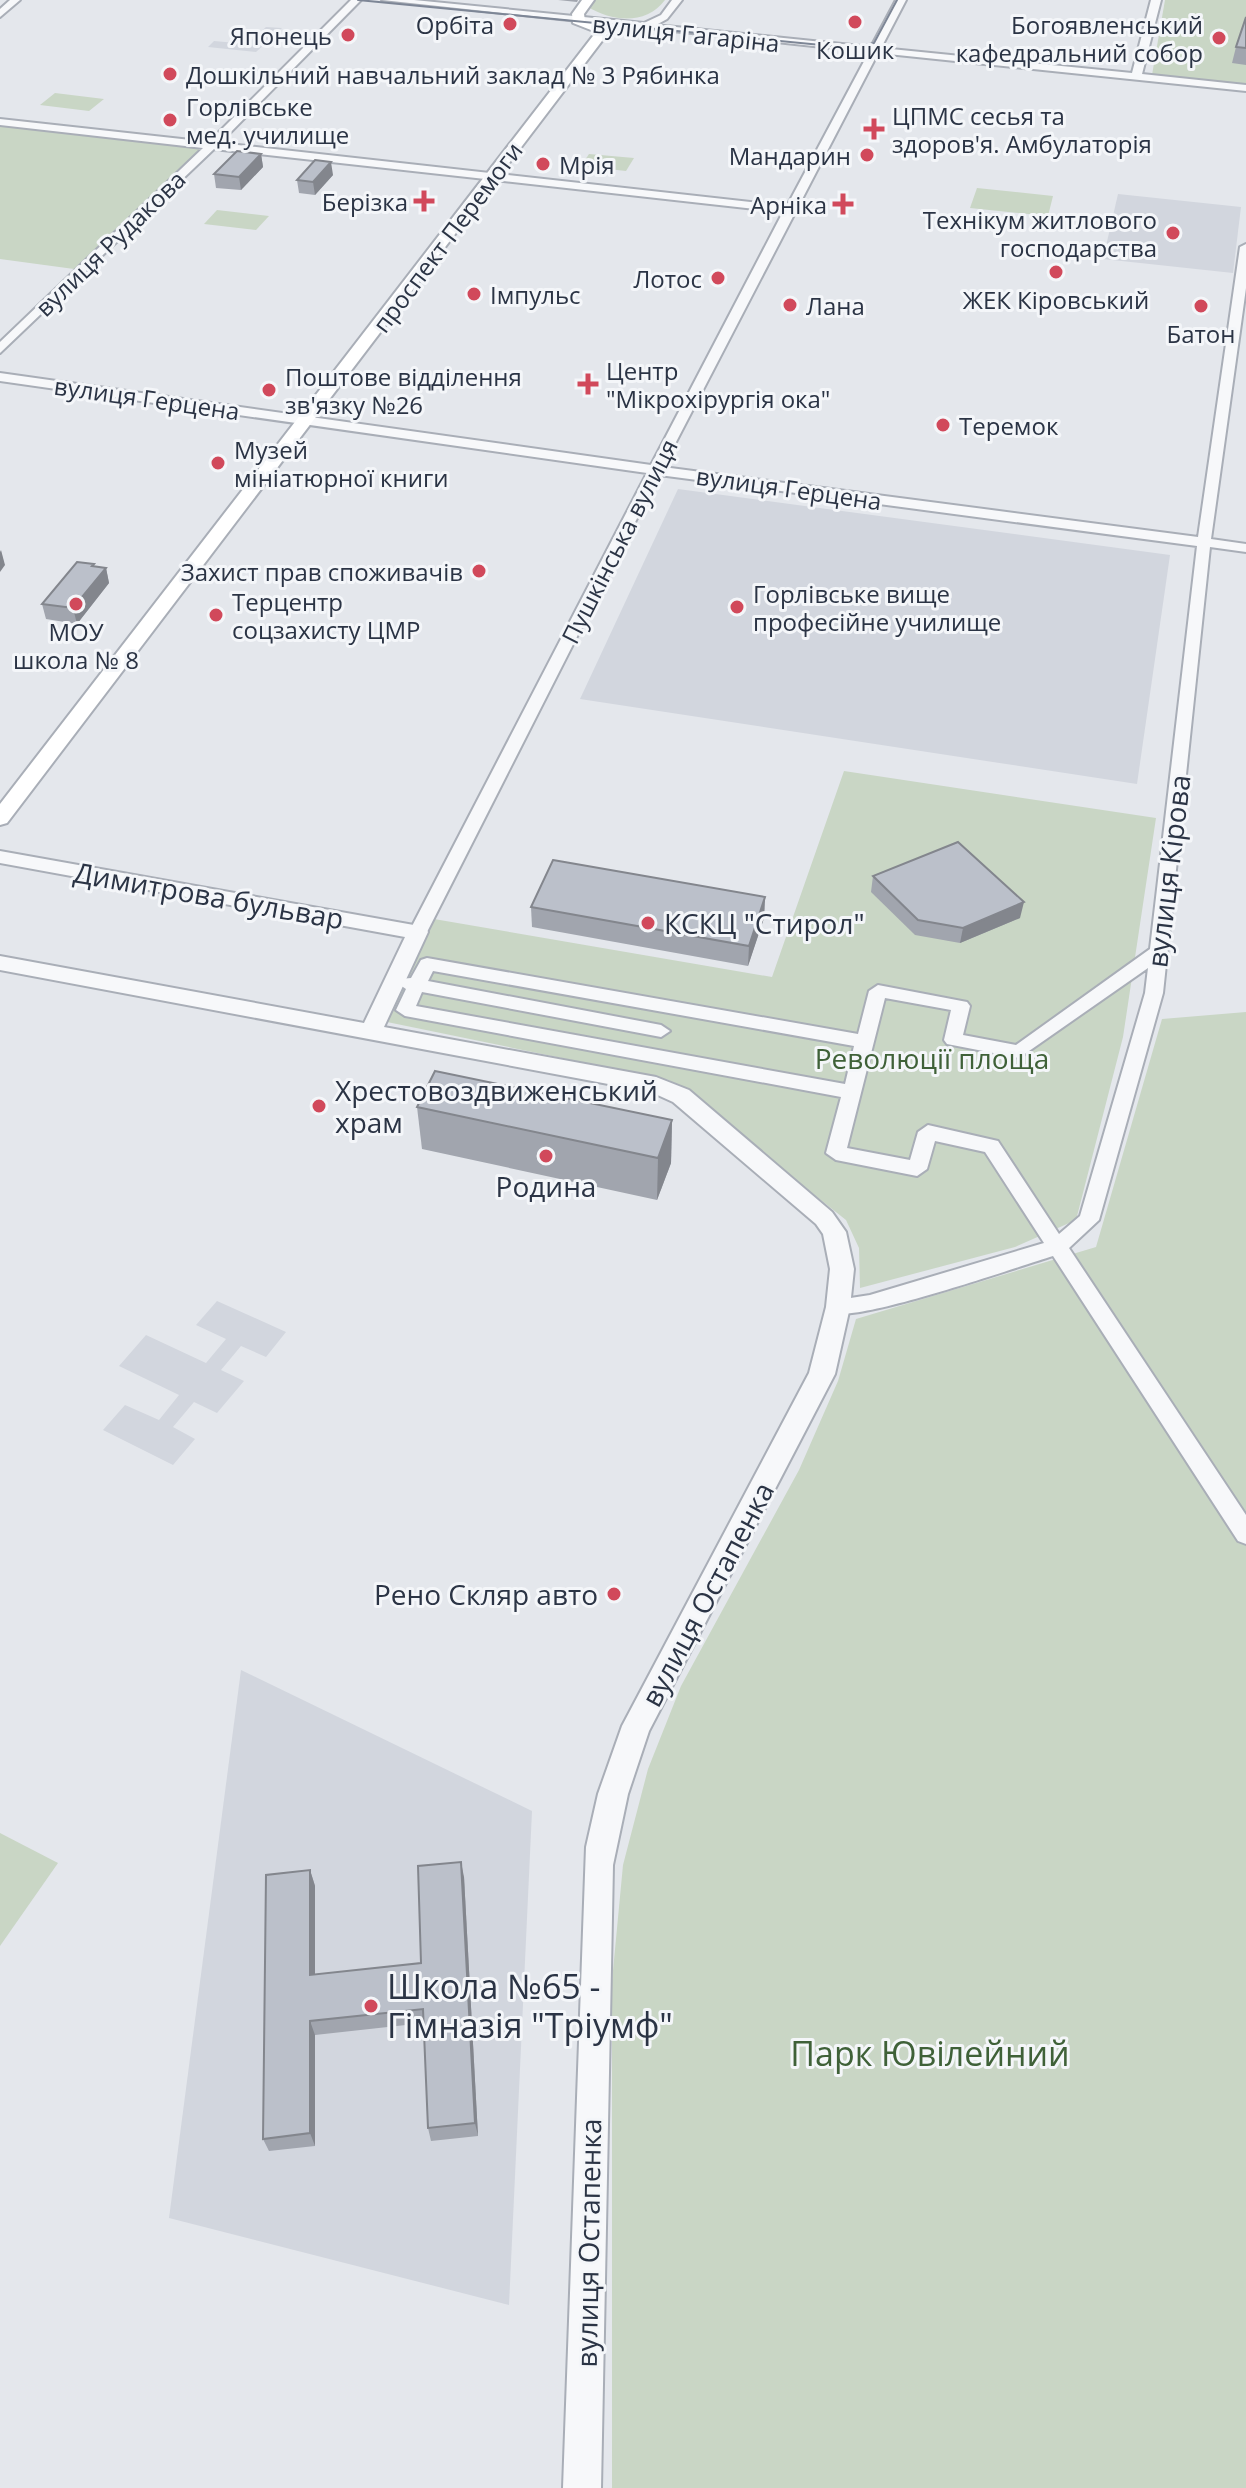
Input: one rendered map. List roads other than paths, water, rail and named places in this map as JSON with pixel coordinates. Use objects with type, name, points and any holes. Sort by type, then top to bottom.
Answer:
[{"type":"main road","points":[[578,21],[586,3]]},
{"type":"main road","points":[[586,3],[586,12],[601,25]]},
{"type":"main road","name":"вулиця Гагаріна","points":[[578,21],[601,25]]},
{"type":"main road","name":"проспект Перемоги","points":[[0,818],[492,178],[601,25]]},
{"type":"street","points":[[0,14],[15,0]]},
{"type":"street","name":"вулиця Гагаріна","points":[[338,0],[578,21]]},
{"type":"street","name":"вулиця Гагаріна","points":[[387,0],[578,21]]},
{"type":"street","points":[[644,27],[664,17],[677,0]]},
{"type":"street","name":"Пушкінська вулиця","points":[[370,1033],[418,932],[792,210],[890,0]]},
{"type":"street","name":"Пушкінська вулиця","points":[[870,47],[901,0]]},
{"type":"street","points":[[1136,77],[1156,0]]},
{"type":"street","name":"вулиця Рудакова","points":[[0,349],[361,2]]},
{"type":"street","name":"вулиця Гагаріна","points":[[601,25],[870,47],[890,52],[1246,88]]},
{"type":"street","name":"вулиця Гагаріна","points":[[644,27],[870,47]]},
{"type":"street","points":[[0,122],[792,210]]},
{"type":"street","name":"вулиця Кірова","points":[[838,1307],[870,1303],[1057,1247],[1089,1220],[1154,993],[1204,543],[1246,247]]},
{"type":"street","name":"вулиця Герцена","points":[[0,377],[655,470],[1246,548]]},
{"type":"street","name":"Димитрова бульвар","points":[[0,857],[418,932]]},
{"type":"street","points":[[1158,952],[1019,1052],[953,1040],[961,1006],[878,991],[836,1153],[917,1169],[928,1132],[991,1146],[1246,1534]]},
{"type":"street","points":[[0,963],[370,1033]]},
{"type":"street","points":[[852,1092],[405,1010],[427,964],[865,1042]]},
{"type":"street","points":[[394,981],[661,1031]]},
{"type":"street","points":[[651,1056],[670,1009]]},
{"type":"street","name":"вулиця Остапенка","points":[[370,1033],[672,1090],[824,1218],[834,1232],[839,1248],[842,1269],[838,1307],[822,1374],[637,1726],[615,1780],[603,1831],[598,1865],[582,2488]]},
{"type":"tram line","points":[[358,0],[852,48],[874,43],[897,0]]},
{"type":"place","name":"Кошик","points":[[855,22]]},
{"type":"place","name":"Орбіта","points":[[510,24]]},
{"type":"place","name":"Японець","points":[[348,35]]},
{"type":"place","name":"Богоявленський кафедральний собор","points":[[1219,38]]},
{"type":"place","name":"Дошкільний навчальний заклад № 3 Рябинка","points":[[170,74]]},
{"type":"place","name":"Горлівське мед. училище","points":[[170,120]]},
{"type":"place","name":"ЦПМС сесья та здоров'я. Амбулаторія","points":[[874,129]]},
{"type":"place","name":"Мандарин","points":[[867,155]]},
{"type":"place","name":"Мрія","points":[[543,164]]},
{"type":"place","name":"Берізка","points":[[424,201]]},
{"type":"place","name":"Арніка","points":[[843,204]]},
{"type":"place","name":"Технікум житлового господарства","points":[[1173,233]]},
{"type":"place","name":"ЖЕК Кіровський","points":[[1056,272]]},
{"type":"place","name":"Лотос","points":[[718,278]]},
{"type":"place","name":"Імпульс","points":[[474,294]]},
{"type":"place","name":"Лана","points":[[790,305]]},
{"type":"place","name":"Батон","points":[[1201,306]]},
{"type":"place","name":"Центр \"Мікрохірургія ока\"","points":[[588,384]]},
{"type":"place","name":"Поштове відділення зв'язку №26","points":[[269,390]]},
{"type":"place","name":"Теремок","points":[[943,425]]},
{"type":"place","name":"Музей мініатюрної книги","points":[[218,463]]},
{"type":"place","name":"Захист прав споживачів","points":[[479,571]]},
{"type":"place","name":"МОУ школа № 8","points":[[76,604]]},
{"type":"place","name":"Горлівське вище професійне училище","points":[[737,607]]},
{"type":"place","name":"Терцентр соцзахисту ЦМР","points":[[216,615]]},
{"type":"place","name":"КСКЦ \"Стирол\"","points":[[648,923]]},
{"type":"place","name":"Хрестовоздвиженський храм","points":[[319,1106]]},
{"type":"place","name":"Родина","points":[[546,1156]]},
{"type":"place","name":"Рено Скляр авто","points":[[614,1594]]},
{"type":"place","name":"Школа №65 - Гімназія \"Тріумф\"","points":[[371,2006]]},
{"type":"park label","name":"Революції площа","points":[[932,1058]]},
{"type":"park label","name":"Парк Ювілейний","points":[[930,2053]]}]
